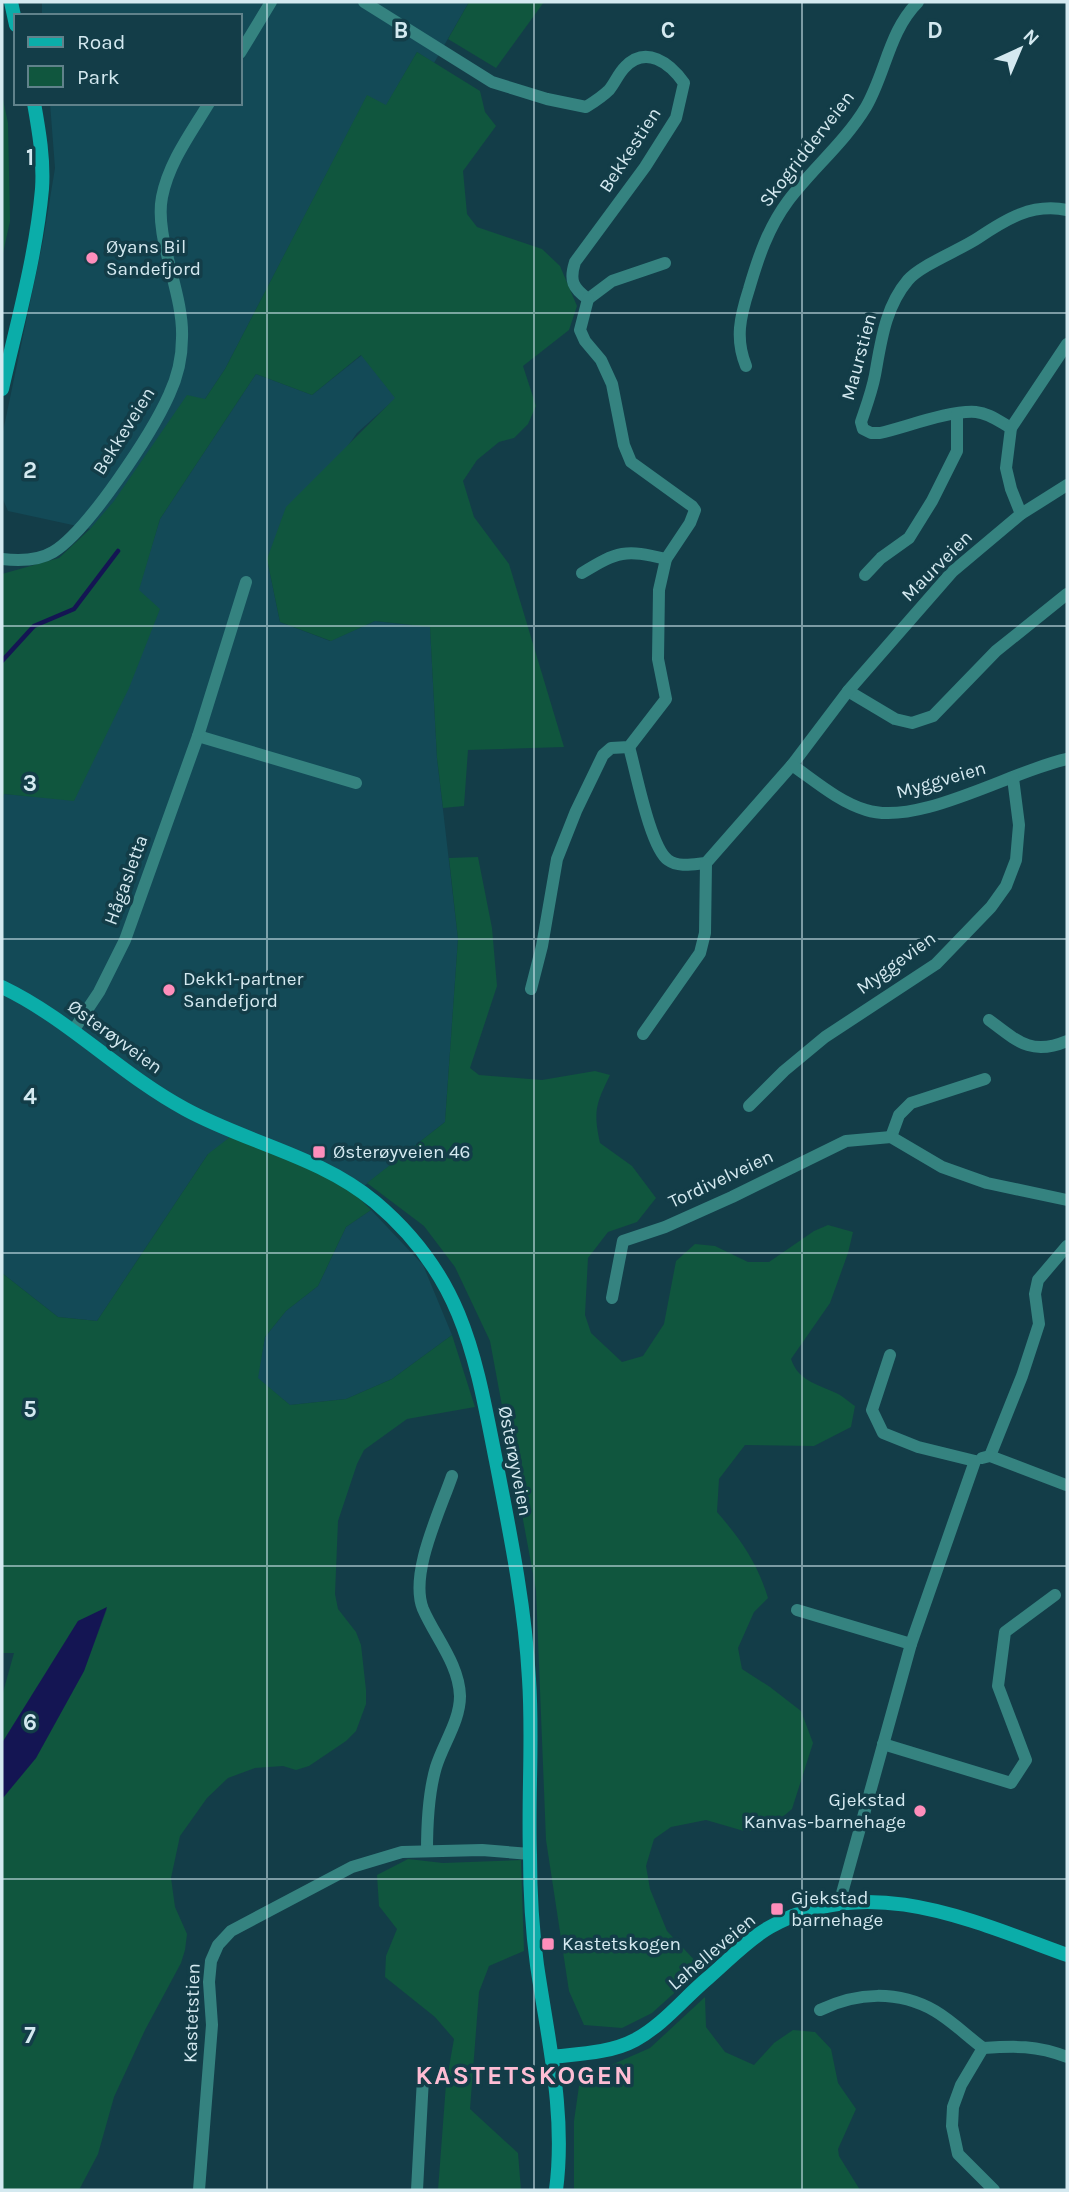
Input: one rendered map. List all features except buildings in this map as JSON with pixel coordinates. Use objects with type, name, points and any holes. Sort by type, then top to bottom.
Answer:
[{"type":"main road","points":[[2,389],[30,266],[42,188],[42,160],[34,105]]},
{"type":"main road","name":"Østerøyveien","points":[[2,987],[50,1014],[151,1088],[185,1109],[324,1169],[359,1190],[410,1235],[426,1254],[460,1313],[476,1363],[508,1521],[525,1628],[531,1725],[530,1854],[537,1962],[559,2123],[556,2190]]},
{"type":"main road","name":"Lahelleveien","points":[[552,2057],[584,2053],[633,2041],[652,2030],[704,1981],[769,1928],[788,1918],[839,1905],[887,1902],[919,1906],[978,1923],[1067,1955]]},
{"type":"street","points":[[242,51],[271,2]]},
{"type":"street","name":"Bekkestien","points":[[364,2],[492,82],[547,99],[586,107],[608,90],[625,67],[639,57],[655,57],[675,71],[684,83],[676,118],[645,167],[575,262],[570,277],[574,289],[588,299]]},
{"type":"street","name":"Skogridderveien","points":[[746,366],[739,348],[740,322],[757,261],[768,234],[788,201],[862,113],[900,26],[918,2]]},
{"type":"street","name":"Bekkeveien","points":[[2,559],[21,561],[40,558],[54,551],[72,536],[105,497],[149,433],[170,394],[179,364],[182,338],[179,301],[161,225],[162,198],[173,163],[208,105]]},
{"type":"street","name":"Maurstien","points":[[1011,428],[994,417],[978,412],[957,414],[880,433],[863,429],[861,422],[875,379],[886,320],[909,278],[960,250],[1006,219],[1027,210],[1067,210]]},
{"type":"street","points":[[531,989],[542,946],[557,859],[576,811],[603,755],[611,748],[629,747],[666,699],[658,659],[659,590],[666,559],[690,523],[695,510],[631,462],[624,445],[612,384],[601,360],[585,341],[580,330],[588,299],[612,281],[665,263]]},
{"type":"street","points":[[1021,514],[1006,468],[1011,428],[1067,344]]},
{"type":"street","name":"Maurveien","points":[[865,575],[881,558],[909,538],[932,501],[957,451],[957,414]]},
{"type":"street","name":"Maurveien","points":[[706,863],[792,765],[848,691],[952,572],[1021,514],[1067,485]]},
{"type":"street","points":[[582,573],[617,554],[639,553],[666,559]]},
{"type":"street","name":"Hågasletta","points":[[73,1031],[99,992],[125,940],[198,736],[246,582]]},
{"type":"street","points":[[848,691],[895,719],[912,723],[933,716],[996,651],[1067,594]]},
{"type":"street","points":[[198,736],[356,783]]},
{"type":"street","points":[[629,747],[652,834],[660,852],[669,861],[682,865],[706,863],[705,933],[700,953],[643,1034]]},
{"type":"street","name":"Myggveien","points":[[792,765],[847,802],[867,811],[892,814],[926,807],[1067,758]]},
{"type":"street","name":"Myggevien","points":[[748,1106],[825,1037],[936,964],[991,906],[1006,886],[1016,860],[1019,825],[1013,778]]},
{"type":"street","points":[[989,1020],[1016,1040],[1030,1046],[1051,1047],[1067,1041]]},
{"type":"street","points":[[985,1079],[911,1104],[899,1115],[891,1137],[942,1167],[987,1183],[1067,1200]]},
{"type":"street","name":"Tordivelveien","points":[[612,1298],[623,1241],[664,1227],[721,1202],[846,1141],[891,1137]]},
{"type":"street","points":[[990,1456],[1023,1376],[1039,1324],[1035,1294],[1038,1280],[1067,1246]]},
{"type":"street","points":[[890,1355],[872,1410],[883,1433],[918,1447],[975,1461],[990,1456],[1066,1485]]},
{"type":"street","points":[[839,1905],[911,1644],[975,1461]]},
{"type":"street","points":[[427,1851],[427,1817],[436,1768],[457,1714],[460,1698],[454,1669],[422,1607],[418,1586],[423,1559],[452,1476]]},
{"type":"street","points":[[883,1744],[1011,1783],[1026,1760],[998,1686],[1005,1632],[1055,1595]]},
{"type":"street","points":[[797,1610],[911,1644]]},
{"type":"street","name":"Kastetstien","points":[[199,2190],[212,2025],[209,1982],[211,1961],[218,1945],[231,1931],[352,1867],[402,1852],[482,1850],[530,1854]]},
{"type":"street","points":[[820,2010],[843,1999],[861,1996],[906,2000],[934,2011],[983,2048],[1023,2045],[1047,2049],[1067,2057]]},
{"type":"street","points":[[983,2048],[961,2085],[953,2107],[952,2126],[958,2154],[994,2190]]},
{"type":"street","points":[[417,2190],[423,2078]]},
{"type":"shaded area","points":[[42,2],[469,2],[434,63],[417,52],[386,106],[367,96],[225,369],[205,399],[91,529],[8,511],[2,497],[2,436],[43,241],[55,168],[50,105],[242,105],[242,14],[42,14]]},
{"type":"shaded area","points":[[362,355],[396,398],[357,433],[267,559],[280,622],[330,641],[375,621],[430,627],[437,758],[458,939],[445,1122],[359,1190],[208,1154],[97,1321],[58,1317],[2,1273],[4,794],[74,800],[160,519],[256,374],[312,395]]},
{"type":"shaded area","points":[[371,1210],[423,1265],[452,1335],[392,1379],[346,1399],[290,1405],[257,1378],[265,1337],[286,1311],[318,1286],[346,1227]]},
{"type":"shaded area","points":[[107,1607],[84,1671],[36,1758],[2,1799],[2,1743],[78,1621]]},
{"type":"green space","points":[[469,2],[544,2],[496,68],[448,39]]},
{"type":"green space","points":[[417,52],[480,91],[485,112],[496,126],[463,171],[467,214],[477,227],[542,249],[560,266],[577,306],[569,330],[523,366],[536,406],[528,424],[514,438],[499,442],[477,460],[463,481],[474,517],[509,564],[564,747],[468,750],[464,806],[443,808],[437,758],[430,627],[375,621],[331,641],[280,622],[267,559],[286,507],[395,398],[361,355],[312,395],[256,374],[160,519],[139,590],[160,609],[129,688],[74,801],[4,794],[2,801],[2,574],[59,558],[90,529],[114,501],[187,395],[205,399],[225,369],[367,95],[386,105]]},
{"type":"green space","points":[[2,95],[8,123],[10,221],[2,258]]},
{"type":"green space","points":[[478,857],[492,928],[497,986],[470,1068],[479,1075],[542,1080],[595,1071],[610,1075],[597,1108],[600,1143],[632,1166],[656,1198],[637,1222],[608,1232],[588,1258],[585,1315],[591,1333],[622,1362],[643,1356],[664,1324],[676,1261],[695,1244],[715,1246],[748,1262],[769,1262],[814,1231],[828,1225],[853,1232],[830,1303],[791,1359],[803,1377],[839,1394],[855,1406],[851,1427],[814,1446],[745,1445],[719,1479],[717,1512],[747,1552],[759,1573],[768,1598],[754,1612],[738,1648],[742,1669],[801,1711],[813,1743],[792,1809],[774,1824],[755,1831],[744,1831],[706,1820],[671,1827],[654,1839],[646,1866],[650,1889],[667,1931],[702,1968],[652,2013],[622,2028],[584,2025],[569,1991],[546,1840],[536,1590],[490,1341],[455,1267],[424,1226],[367,1183],[445,1122],[458,939],[449,858]]},
{"type":"green space","points":[[230,1137],[344,1183],[371,1210],[346,1227],[318,1286],[286,1311],[265,1337],[258,1378],[290,1405],[346,1399],[392,1379],[452,1335],[475,1407],[407,1419],[364,1450],[338,1521],[335,1594],[338,1609],[356,1632],[361,1645],[366,1704],[356,1731],[309,1766],[296,1770],[283,1766],[255,1768],[228,1778],[207,1798],[180,1836],[171,1878],[175,1907],[187,1934],[185,1950],[114,2097],[98,2154],[79,2190],[2,2190],[2,1799],[36,1758],[84,1671],[107,1609],[78,1621],[2,1743],[2,1696],[14,1653],[2,1653],[2,1273],[58,1317],[97,1321],[208,1154]]},
{"type":"green space","points":[[408,1859],[443,1863],[521,1860],[524,1951],[489,1966],[479,1992],[470,2109],[518,2153],[521,2190],[438,2190],[446,2084],[454,2039],[435,2017],[385,1977],[386,1956],[397,1929],[379,1906],[377,1875]]},
{"type":"green space","points":[[705,1997],[706,2027],[725,2052],[754,2065],[774,2043],[793,2030],[815,2032],[831,2049],[838,2083],[856,2109],[838,2149],[839,2156],[860,2190],[574,2190],[574,2121],[579,2086],[602,2069],[650,2048]]},
{"type":"waterway","points":[[2,661],[34,626],[74,609],[118,551]]},
{"type":"place","name":"Øyans Bil Sandefjord","points":[[92,258]]},
{"type":"place","name":"Dekk1-partner Sandefjord","points":[[169,990]]},
{"type":"place","name":"Østerøyveien 46","points":[[319,1152]]},
{"type":"place","name":"Gjekstad Kanvas-barnehage","points":[[920,1811]]},
{"type":"place","name":"Gjekstad barnehage","points":[[777,1909]]},
{"type":"place","name":"Kastetskogen","points":[[548,1944]]},
{"type":"district","name":"KASTETSKOGEN","points":[[525,2075]]}]
